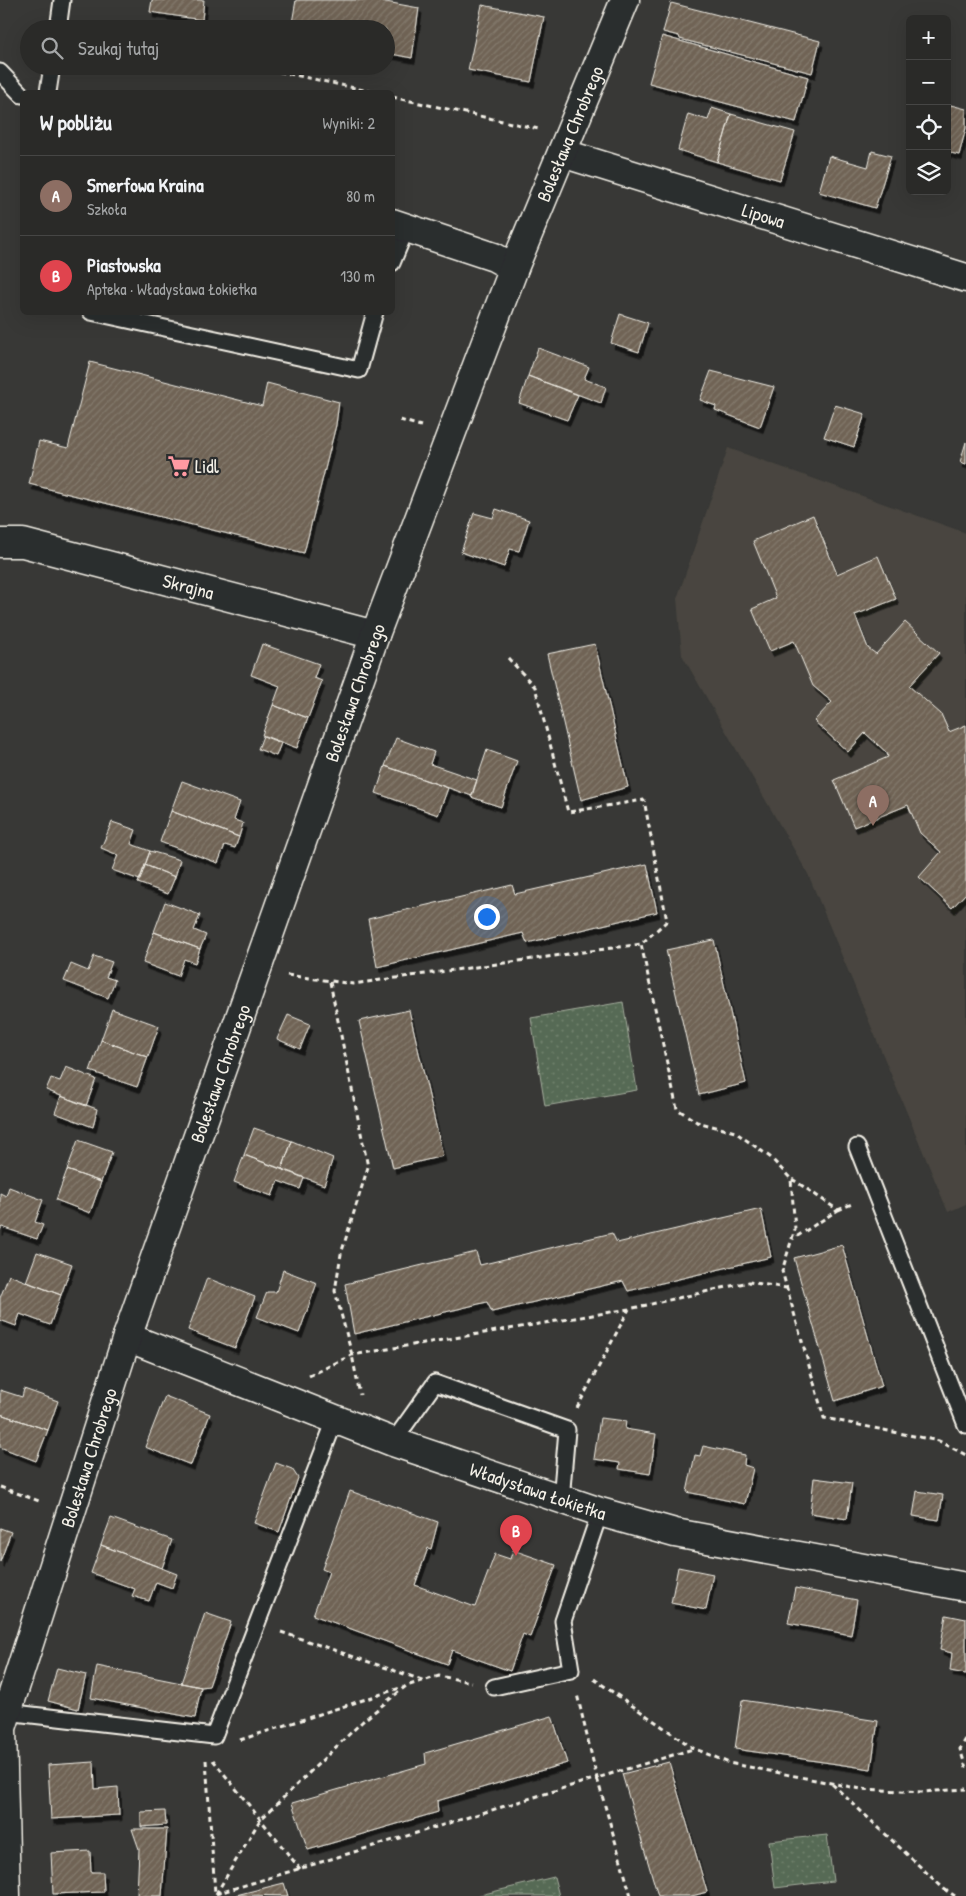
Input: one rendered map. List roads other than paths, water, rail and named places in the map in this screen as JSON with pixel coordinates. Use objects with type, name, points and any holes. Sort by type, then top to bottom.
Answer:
[{"type":"street","name":"Bolesława Chrobrego","points":[[6,1896],[2,1728],[127,1337],[375,635],[514,268],[625,0]]},
{"type":"street","name":"Lipowa","points":[[565,144],[966,278]]},
{"type":"street","points":[[400,225],[494,257],[514,268]]},
{"type":"street","name":"Skrajna","points":[[0,543],[23,543],[375,635]]},
{"type":"street","name":"Władysława Łokietka","points":[[127,1337],[392,1442],[600,1512],[675,1533],[966,1587]]},
{"type":"lane","points":[[59,20],[62,0]]},
{"type":"lane","points":[[0,72],[20,93]]},
{"type":"lane","points":[[48,90],[51,75]]},
{"type":"lane","points":[[395,249],[400,225]]},
{"type":"lane","points":[[105,315],[358,370],[374,315]]},
{"type":"lane","points":[[858,1147],[966,1425]]},
{"type":"lane","points":[[392,1442],[434,1383],[567,1430],[561,1500]]},
{"type":"lane","points":[[6,1712],[214,1736],[335,1420]]},
{"type":"lane","points":[[494,1686],[571,1666],[563,1620],[600,1512]]},
{"type":"place","name":"Lidl","points":[[179,466]]},
{"type":"place","name":"Smerfowa Kraina","points":[[873,826]]},
{"type":"place","name":"Piastowska","points":[[516,1556]]}]
